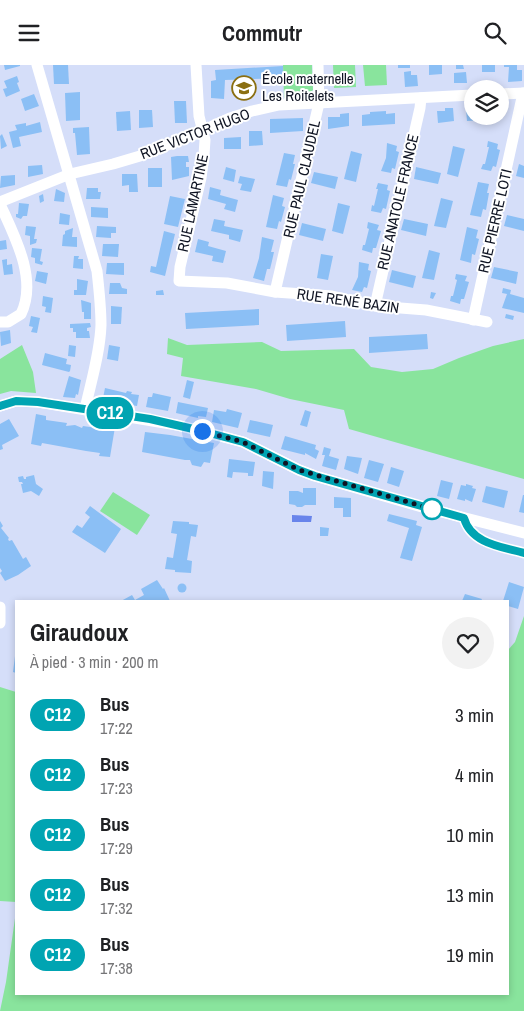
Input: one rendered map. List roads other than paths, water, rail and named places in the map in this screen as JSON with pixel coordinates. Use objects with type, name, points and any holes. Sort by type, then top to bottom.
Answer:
[{"type":"street","points":[[37,65],[97,271],[101,326],[85,409]]},
{"type":"street","name":"RUE LAMARTINE","points":[[179,281],[180,267],[202,178],[205,140],[199,116],[196,65]]},
{"type":"street","name":"RUE PAUL CLAUDEL","points":[[275,292],[319,103],[318,65]]},
{"type":"street","points":[[509,94],[524,93]]},
{"type":"street","name":"RUE PIERRE LOTI","points":[[473,320],[524,93]]},
{"type":"street","name":"RUE VICTOR HUGO","points":[[0,203],[70,174],[140,156],[252,111],[279,105],[464,95]]},
{"type":"street","name":"RUE ANATOLE FRANCE","points":[[375,306],[421,98]]},
{"type":"street","points":[[0,203],[19,247],[26,282],[26,297],[21,314],[8,322],[0,322]]},
{"type":"street","name":"RUE RENÉ BAZIN","points":[[179,281],[227,283],[275,292],[332,296],[375,306],[426,310],[487,322]]},
{"type":"street","points":[[0,406],[16,401],[26,401],[85,409],[150,419],[227,437],[243,442],[315,476],[422,507],[524,533]]},
{"type":"street","points":[[0,607],[0,623]]},
{"type":"water","points":[[292,515],[312,516],[311,522],[292,522]]},
{"type":"place","name":"École maternelle Les Roitelets","points":[[244,88]]}]
